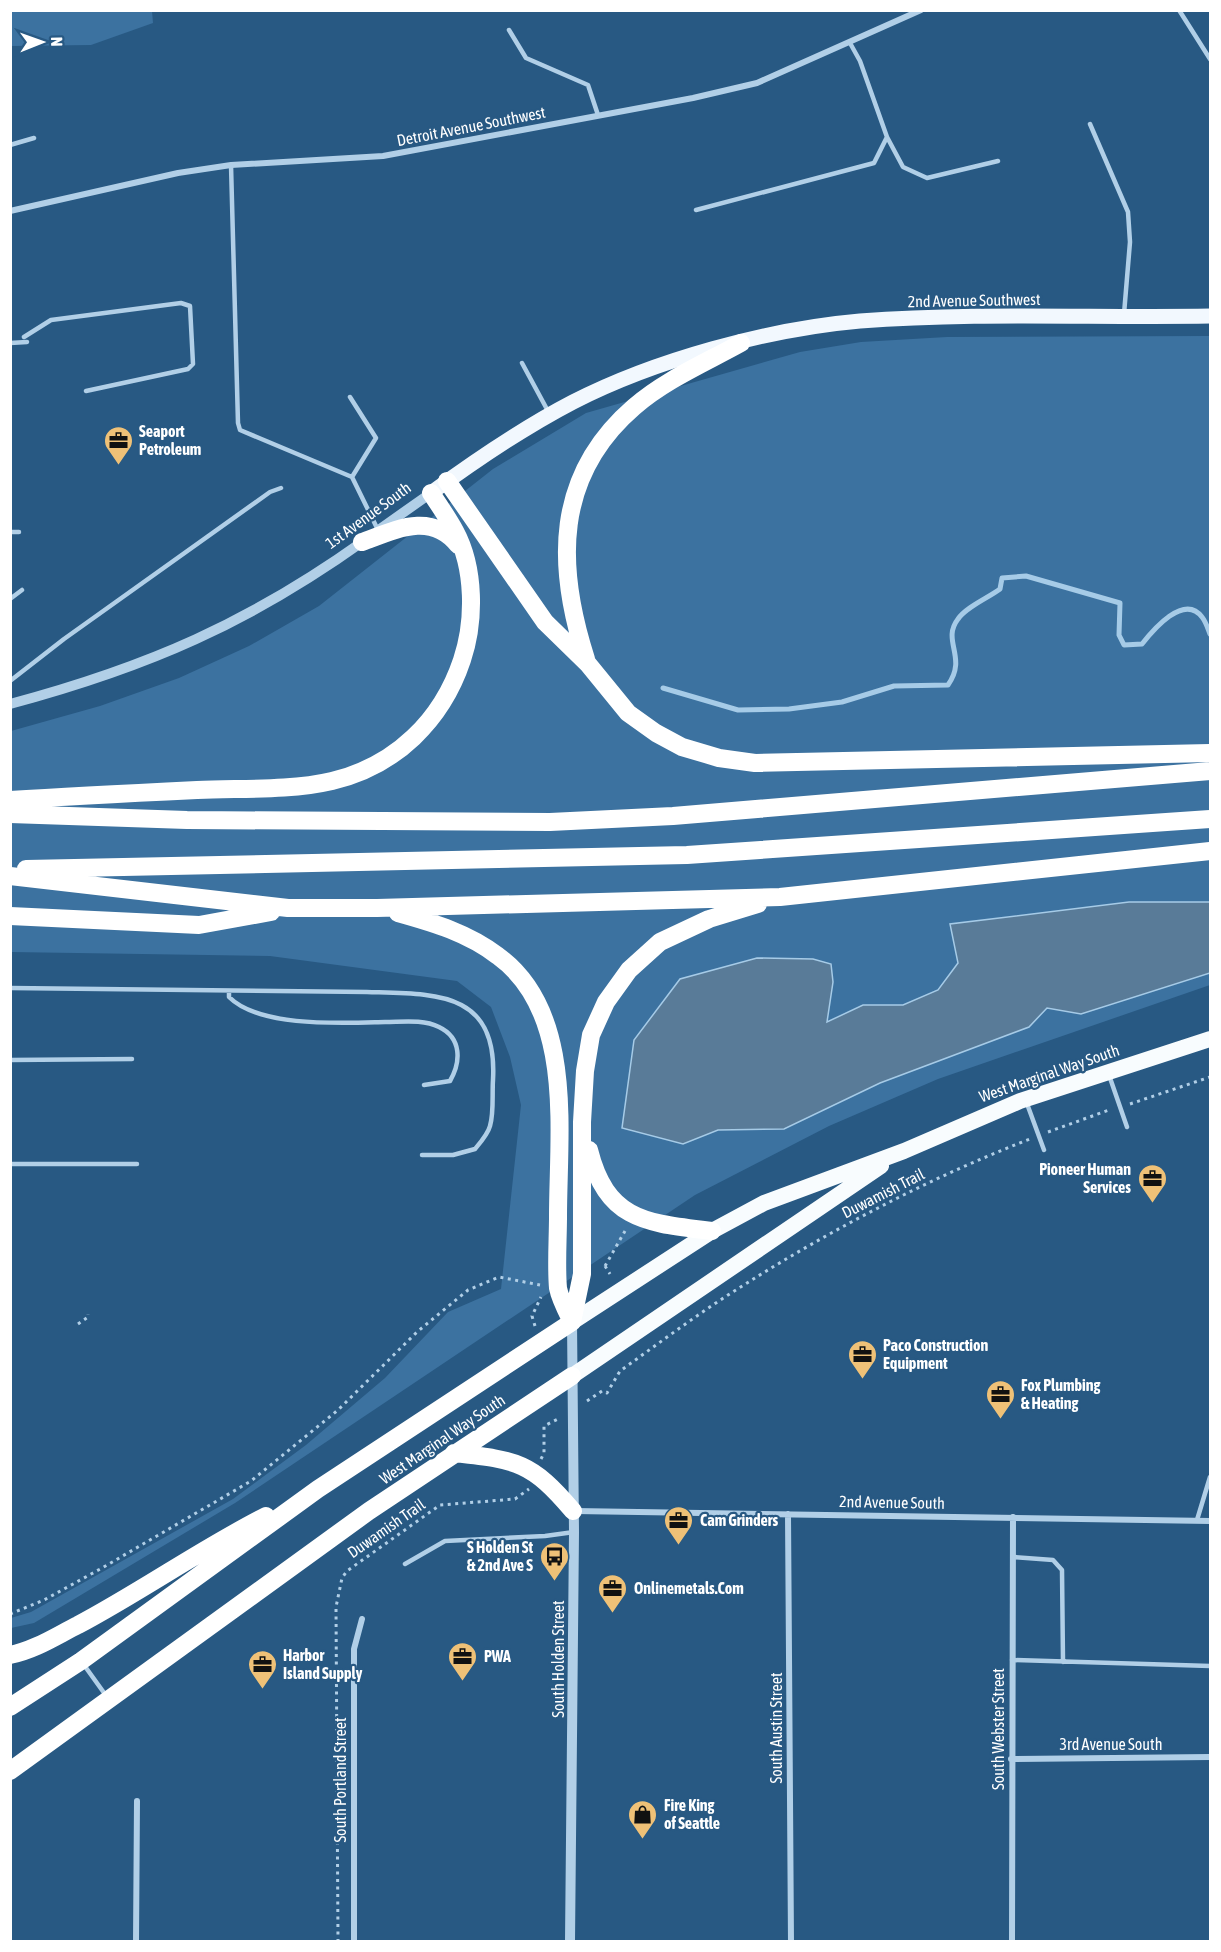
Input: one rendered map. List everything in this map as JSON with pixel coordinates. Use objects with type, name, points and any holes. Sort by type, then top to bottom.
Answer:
[{"type":"highway","points":[[588,664],[570,604],[565,563],[570,515],[588,462],[613,429],[634,407],[667,385],[741,343]]},
{"type":"highway","points":[[447,481],[546,622],[588,664],[628,713],[656,733],[682,747],[737,761],[755,763],[1210,753]]},
{"type":"highway","points":[[10,800],[304,785],[332,781],[380,761],[404,746],[423,730],[441,707],[456,680],[465,650],[470,620],[471,593],[462,550],[456,532],[431,493]]},
{"type":"highway","points":[[362,542],[397,530],[423,526],[449,533],[462,550]]},
{"type":"highway","points":[[10,814],[187,820],[550,822],[685,815],[1210,771]]},
{"type":"highway","points":[[10,869],[687,855],[1210,819]]},
{"type":"highway","points":[[10,876],[288,909],[377,908],[780,897],[1210,851]]},
{"type":"highway","points":[[572,1322],[582,1274],[582,1122],[585,1071],[591,1035],[606,1002],[629,970],[660,942],[709,920],[780,897]]},
{"type":"highway","points":[[377,908],[440,925],[472,939],[499,956],[519,977],[534,998],[556,1057],[558,1290],[572,1322]]},
{"type":"highway","points":[[10,916],[199,925],[288,909]]},
{"type":"highway","name":"West Marginal Way South","points":[[10,1707],[81,1660],[318,1489],[712,1231],[764,1203],[904,1150],[1026,1100],[1210,1039]]},
{"type":"highway","points":[[582,1122],[594,1171],[604,1191],[616,1204],[635,1217],[655,1223],[712,1231]]},
{"type":"highway","name":"West Marginal Way South","points":[[10,1771],[108,1698],[454,1453],[572,1377],[904,1150]]},
{"type":"highway","points":[[454,1453],[508,1461],[535,1471],[573,1511]]},
{"type":"highway","points":[[10,1654],[37,1646],[100,1613],[223,1538],[318,1489]]},
{"type":"main road","name":"2nd Avenue Southwest","points":[[741,343],[859,321],[946,317],[1210,316]]},
{"type":"main road","name":"1st Avenue South","points":[[431,493],[550,414],[636,374],[741,343]]},
{"type":"street","name":"Detroit Avenue Southwest","points":[[10,211],[178,173],[231,165],[383,156],[757,83],[921,10]]},
{"type":"street","name":"1st Avenue South","points":[[10,704],[66,689],[174,651],[269,604],[431,493]]},
{"type":"street","name":"South Holden Street","points":[[570,1941],[574,1532],[572,1322]]},
{"type":"street","name":"2nd Avenue South","points":[[573,1511],[1210,1521]]},
{"type":"street","name":"South Austin Street","points":[[788,1514],[791,1941]]},
{"type":"street","name":"South Webster Street","points":[[1012,1941],[1013,1517]]},
{"type":"street","name":"South Portland Street","points":[[354,1941],[354,1649],[362,1619]]},
{"type":"street","name":"3rd Avenue South","points":[[1011,1759],[1210,1757]]},
{"type":"street","points":[[136,1801],[136,1941]]},
{"type":"lane","points":[[1179,10],[1210,59]]},
{"type":"lane","points":[[509,30],[526,58],[588,85],[598,115]]},
{"type":"lane","points":[[850,43],[860,61],[887,137],[903,166],[927,178],[998,160]]},
{"type":"lane","points":[[1089,124],[1128,212],[1130,242],[1124,317]]},
{"type":"lane","points":[[696,210],[874,163],[887,137]]},
{"type":"lane","points":[[10,145],[34,138]]},
{"type":"lane","points":[[231,165],[237,423],[240,430],[352,477],[379,530]]},
{"type":"lane","points":[[10,343],[26,340],[51,320],[181,303],[190,306],[193,364],[188,369],[86,391]]},
{"type":"lane","points":[[522,363],[550,414]]},
{"type":"lane","points":[[350,397],[376,438],[352,477]]},
{"type":"lane","points":[[10,681],[73,632],[270,492],[281,488]]},
{"type":"lane","points":[[10,532],[19,532]]},
{"type":"lane","points":[[10,599],[22,590]]},
{"type":"lane","points":[[10,988],[420,994],[448,999],[473,1011],[488,1034],[493,1071],[490,1126],[475,1149],[453,1155],[422,1155]]},
{"type":"lane","points":[[229,991],[229,997],[235,1003],[275,1018],[361,1023],[421,1022],[439,1027],[450,1034],[458,1046],[458,1067],[450,1081],[424,1086]]},
{"type":"lane","points":[[10,1060],[132,1059]]},
{"type":"lane","points":[[1108,1073],[1127,1127]]},
{"type":"lane","points":[[1026,1100],[1044,1150]]},
{"type":"lane","points":[[10,1164],[137,1164]]},
{"type":"lane","points":[[1197,1520],[1210,1477]]},
{"type":"lane","points":[[405,1564],[445,1541],[574,1532]]},
{"type":"lane","points":[[1013,1557],[1053,1560],[1062,1570],[1063,1662]]},
{"type":"lane","points":[[81,1660],[108,1698]]},
{"type":"lane","points":[[1012,1660],[1210,1666]]},
{"type":"path","name":"Duwamish Trail","points":[[602,1391],[608,1392],[620,1371],[639,1357],[746,1283],[820,1239],[951,1172],[1039,1136],[1210,1077]]},
{"type":"path","points":[[610,1274],[605,1266],[625,1231]]},
{"type":"path","points":[[10,1614],[44,1600],[102,1568],[251,1481],[338,1410],[455,1299],[493,1278],[510,1278],[536,1284],[543,1291],[532,1316],[536,1346]]},
{"type":"path","points":[[78,1324],[88,1317],[88,1314]]},
{"type":"path","points":[[538,1399],[539,1421],[546,1426],[544,1453],[540,1461]]},
{"type":"path","name":"Duwamish Trail","points":[[338,1941],[336,1606],[342,1578],[356,1562],[440,1505],[515,1499],[522,1496]]},
{"type":"shaded area","points":[[10,11],[152,11],[153,23],[91,45],[11,46]]},
{"type":"shaded area","points":[[1210,336],[1210,985],[938,1079],[829,1126],[695,1195],[235,1503],[34,1623],[11,1628],[11,1618],[31,1612],[233,1499],[306,1445],[385,1378],[448,1312],[501,1289],[521,1105],[510,1057],[491,1007],[457,981],[270,956],[11,952],[11,731],[100,706],[179,678],[249,646],[319,606],[493,469],[586,413],[800,352],[861,342],[947,337]]},
{"type":"shaded area","points":[[1129,902],[1210,902],[1210,973],[1081,1014],[1047,1008],[1029,1027],[880,1083],[784,1129],[718,1130],[683,1144],[622,1128],[634,1040],[680,979],[757,958],[813,959],[831,964],[833,982],[827,1022],[863,1005],[903,1005],[938,990],[958,963],[950,924]]},
{"type":"waterway","points":[[663,688],[738,710],[789,709],[842,702],[894,686],[948,685],[956,666],[952,635],[958,619],[966,611],[1000,589],[1002,578],[1026,576],[1120,603],[1119,635],[1124,645],[1142,644],[1169,616],[1187,609],[1195,611],[1202,617],[1210,634]]},
{"type":"place","name":"Seaport Petroleum","points":[[118,466]]},
{"type":"place","name":"Pioneer Human Services","points":[[1152,1204]]},
{"type":"place","name":"Paco Construction Equipment","points":[[862,1380]]},
{"type":"place","name":"Fox Plumbing & Heating","points":[[1000,1420]]},
{"type":"place","name":"Cam Grinders","points":[[679,1546]]},
{"type":"place","name":"S Holden St & 2nd Ave S","points":[[554,1582]]},
{"type":"place","name":"Onlinemetals.Com","points":[[613,1614]]},
{"type":"place","name":"PWA","points":[[463,1682]]},
{"type":"place","name":"Harbor Island Supply","points":[[262,1690]]},
{"type":"place","name":"Fire King of Seattle","points":[[643,1840]]}]
